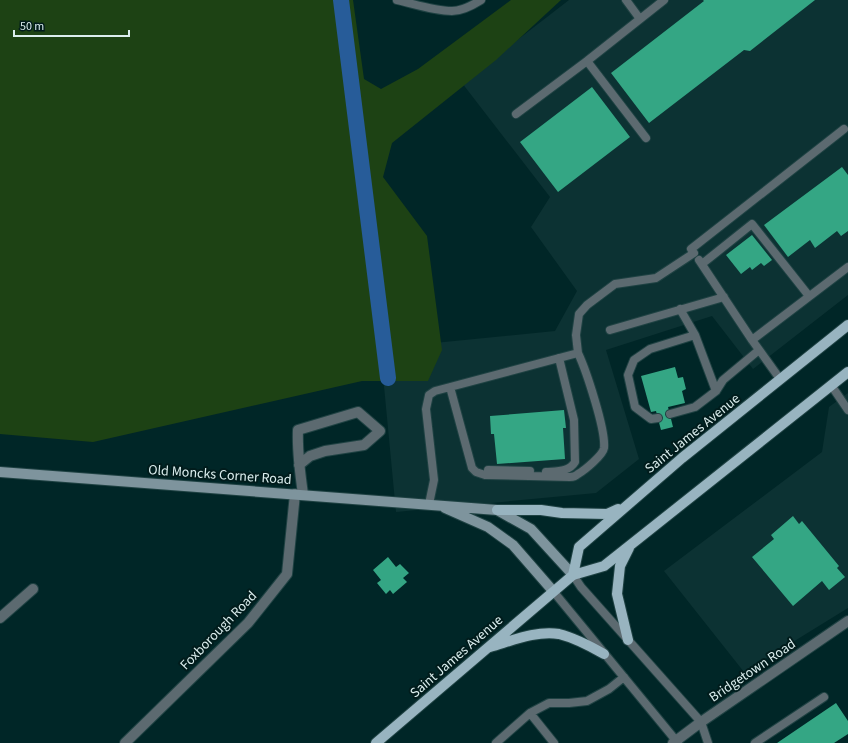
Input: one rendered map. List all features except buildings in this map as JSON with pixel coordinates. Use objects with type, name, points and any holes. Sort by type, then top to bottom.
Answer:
[{"type":"main road","name":"Saint James Avenue","points":[[573,575],[579,547],[627,505],[848,325]]},
{"type":"main road","name":"Saint James Avenue","points":[[376,743],[573,575],[604,566],[848,372]]},
{"type":"main road","points":[[497,510],[541,510],[562,513],[607,514],[627,505]]},
{"type":"main road","points":[[628,640],[617,594],[620,566],[630,545]]},
{"type":"main road","points":[[488,648],[539,634],[558,634],[576,639],[604,654]]},
{"type":"street","name":"Foxborough Road","points":[[125,743],[248,623],[288,574],[299,494],[299,465],[297,454],[298,430],[358,412],[380,431],[364,445],[325,451],[310,456],[299,465]]},
{"type":"street","name":"Old Moncks Corner Road","points":[[0,472],[497,510]]},
{"type":"street","points":[[433,505],[488,527],[513,545],[553,591]]},
{"type":"street","points":[[497,510],[531,528],[573,575]]},
{"type":"street","points":[[0,618],[32,589]]},
{"type":"street","name":"Bridgetown Road","points":[[676,742],[701,722],[848,621]]},
{"type":"lane","points":[[397,0],[429,8],[452,11],[472,6],[480,0]]},
{"type":"lane","points":[[626,0],[640,19]]},
{"type":"lane","points":[[516,114],[587,61],[664,0]]},
{"type":"lane","points":[[587,61],[646,138]]},
{"type":"lane","points":[[696,256],[844,129]]},
{"type":"lane","points":[[474,470],[486,475],[570,477],[578,475],[600,455],[604,449],[602,429],[583,363],[578,353],[576,335],[580,314],[587,305],[615,284],[656,278],[752,224],[809,296]]},
{"type":"lane","points":[[696,256],[780,379]]},
{"type":"lane","points":[[752,340],[848,267]]},
{"type":"lane","points":[[610,330],[724,297]]},
{"type":"lane","points":[[680,309],[696,335],[716,391]]},
{"type":"lane","points":[[658,418],[651,419],[635,407],[628,375],[634,360],[650,349],[696,335]]},
{"type":"lane","points":[[670,414],[695,407],[716,391],[723,380],[759,350]]},
{"type":"lane","points":[[433,505],[434,480],[426,409],[428,395],[450,387],[578,353]]},
{"type":"lane","points":[[474,470],[547,472],[564,471],[572,467],[575,462],[574,420],[559,358]]},
{"type":"lane","points":[[831,385],[848,410]]},
{"type":"lane","points":[[450,387],[474,470]]},
{"type":"lane","points":[[573,575],[581,587],[701,722],[708,743]]},
{"type":"lane","points":[[553,591],[676,742]]},
{"type":"lane","points":[[496,743],[530,713],[549,703],[587,701],[609,689],[624,677]]},
{"type":"lane","points":[[755,743],[824,697]]},
{"type":"lane","points":[[530,713],[554,743]]},
{"type":"shaded area","points":[[569,0],[848,0],[848,295],[753,369],[712,316],[606,350],[639,459],[596,493],[396,512],[382,365],[414,345],[555,331],[577,291],[531,227],[550,197],[462,83]]},
{"type":"shaded area","points":[[848,393],[848,608],[744,672],[664,571],[822,452],[829,407]]},
{"type":"green space","points":[[0,0],[353,0],[364,79],[381,89],[418,69],[511,0],[561,0],[496,60],[392,143],[383,177],[427,236],[442,350],[428,381],[362,381],[93,442],[0,434]]},
{"type":"waterway","points":[[341,0],[388,378]]}]
